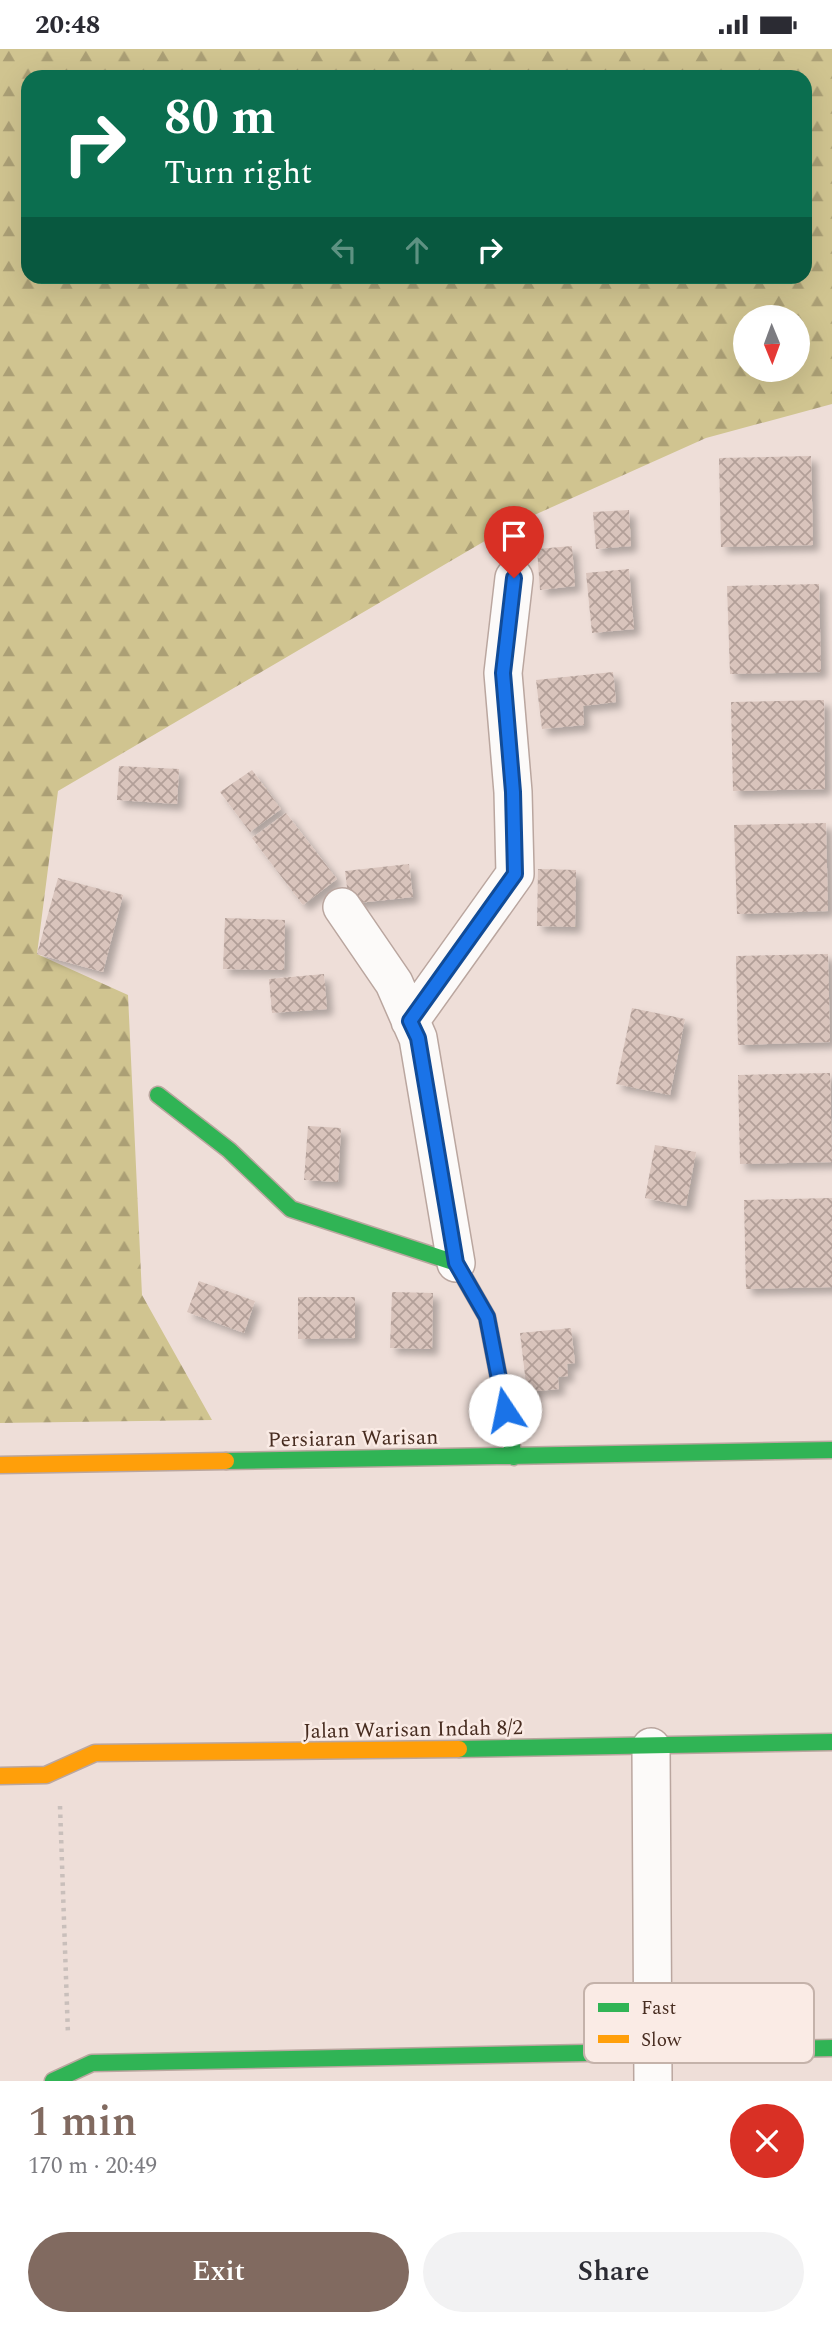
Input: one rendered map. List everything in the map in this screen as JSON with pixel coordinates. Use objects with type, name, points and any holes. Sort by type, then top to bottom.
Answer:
[{"type":"street","points":[[410,1021],[515,874],[513,792],[503,673],[514,578]]},
{"type":"street","points":[[342,907],[394,983],[418,1038],[456,1263],[487,1317],[514,1457]]},
{"type":"street","points":[[158,1095],[229,1150],[291,1209],[456,1263]]},
{"type":"street","name":"Persiaran Warisan","points":[[0,1465],[832,1450]]},
{"type":"street","name":"Jalan Warisan Indah 8/2","points":[[0,1776],[46,1775],[95,1753],[651,1747],[832,1742]]},
{"type":"street","points":[[651,1747],[652,1983]]},
{"type":"street","points":[[814,2050],[832,2048]]},
{"type":"street","points":[[53,2081],[92,2063],[653,2066],[683,2063]]},
{"type":"path","points":[[59,1769],[69,2074]]},
{"type":"green space","points":[[0,49],[832,49],[832,404],[706,438],[512,525],[58,791],[37,954],[128,995],[142,1295],[212,1420],[0,1423]]},
{"type":"building","points":[[811,456],[813,545],[721,547],[719,458]]},
{"type":"building","points":[[629,510],[631,546],[596,549],[593,512]]},
{"type":"building","points":[[572,546],[575,586],[540,590],[537,549]]},
{"type":"building","points":[[629,569],[634,629],[592,633],[586,573]]},
{"type":"building","points":[[819,584],[821,672],[730,674],[727,586]]},
{"type":"building","points":[[613,672],[616,702],[583,706],[584,725],[542,729],[536,680]]},
{"type":"building","points":[[824,700],[825,789],[733,791],[731,702]]},
{"type":"building","points":[[119,766],[179,769],[177,804],[117,800]]},
{"type":"building","points":[[252,770],[281,809],[250,832],[220,792]]},
{"type":"building","points":[[286,813],[337,879],[303,905],[252,838]]},
{"type":"building","points":[[826,823],[828,911],[737,914],[734,825]]},
{"type":"building","points":[[409,864],[413,897],[349,904],[345,871]]},
{"type":"building","points":[[538,869],[576,870],[575,927],[537,926]]},
{"type":"building","points":[[58,878],[123,895],[103,972],[37,954]]},
{"type":"building","points":[[225,918],[285,920],[284,970],[223,969]]},
{"type":"building","points":[[828,954],[830,1042],[738,1045],[736,956]]},
{"type":"building","points":[[324,974],[327,1009],[272,1013],[269,979]]},
{"type":"building","points":[[632,1008],[685,1019],[670,1095],[616,1084]]},
{"type":"building","points":[[830,1073],[832,1162],[740,1164],[738,1075]]},
{"type":"building","points":[[308,1126],[341,1128],[338,1182],[304,1180]]},
{"type":"building","points":[[655,1145],[696,1152],[686,1206],[645,1198]]},
{"type":"building","points":[[832,1198],[832,1287],[746,1289],[744,1200]]},
{"type":"building","points":[[199,1281],[255,1301],[244,1333],[187,1312]]},
{"type":"building","points":[[392,1292],[433,1293],[432,1349],[390,1348]]},
{"type":"building","points":[[298,1297],[355,1297],[355,1338],[298,1339]]},
{"type":"building","points":[[571,1328],[575,1363],[567,1364],[568,1376],[558,1377],[559,1389],[527,1392],[520,1333]]},
{"type":"traffic: fast","points":[[158,1095],[229,1150],[291,1209],[456,1263],[487,1317],[514,1457]]},
{"type":"traffic: fast","points":[[226,1461],[832,1450]]},
{"type":"traffic: fast","points":[[459,1749],[832,1742]]},
{"type":"traffic: fast","points":[[814,2048],[832,2048]]},
{"type":"traffic: fast","points":[[53,2081],[92,2063],[584,2053]]},
{"type":"traffic: slow","points":[[0,1465],[226,1461]]},
{"type":"traffic: slow","points":[[0,1776],[46,1775],[95,1753],[459,1749]]},
{"type":"route","points":[[505,1410],[487,1317],[456,1263],[418,1038],[410,1021],[515,874],[513,792],[503,673],[514,578]]}]
